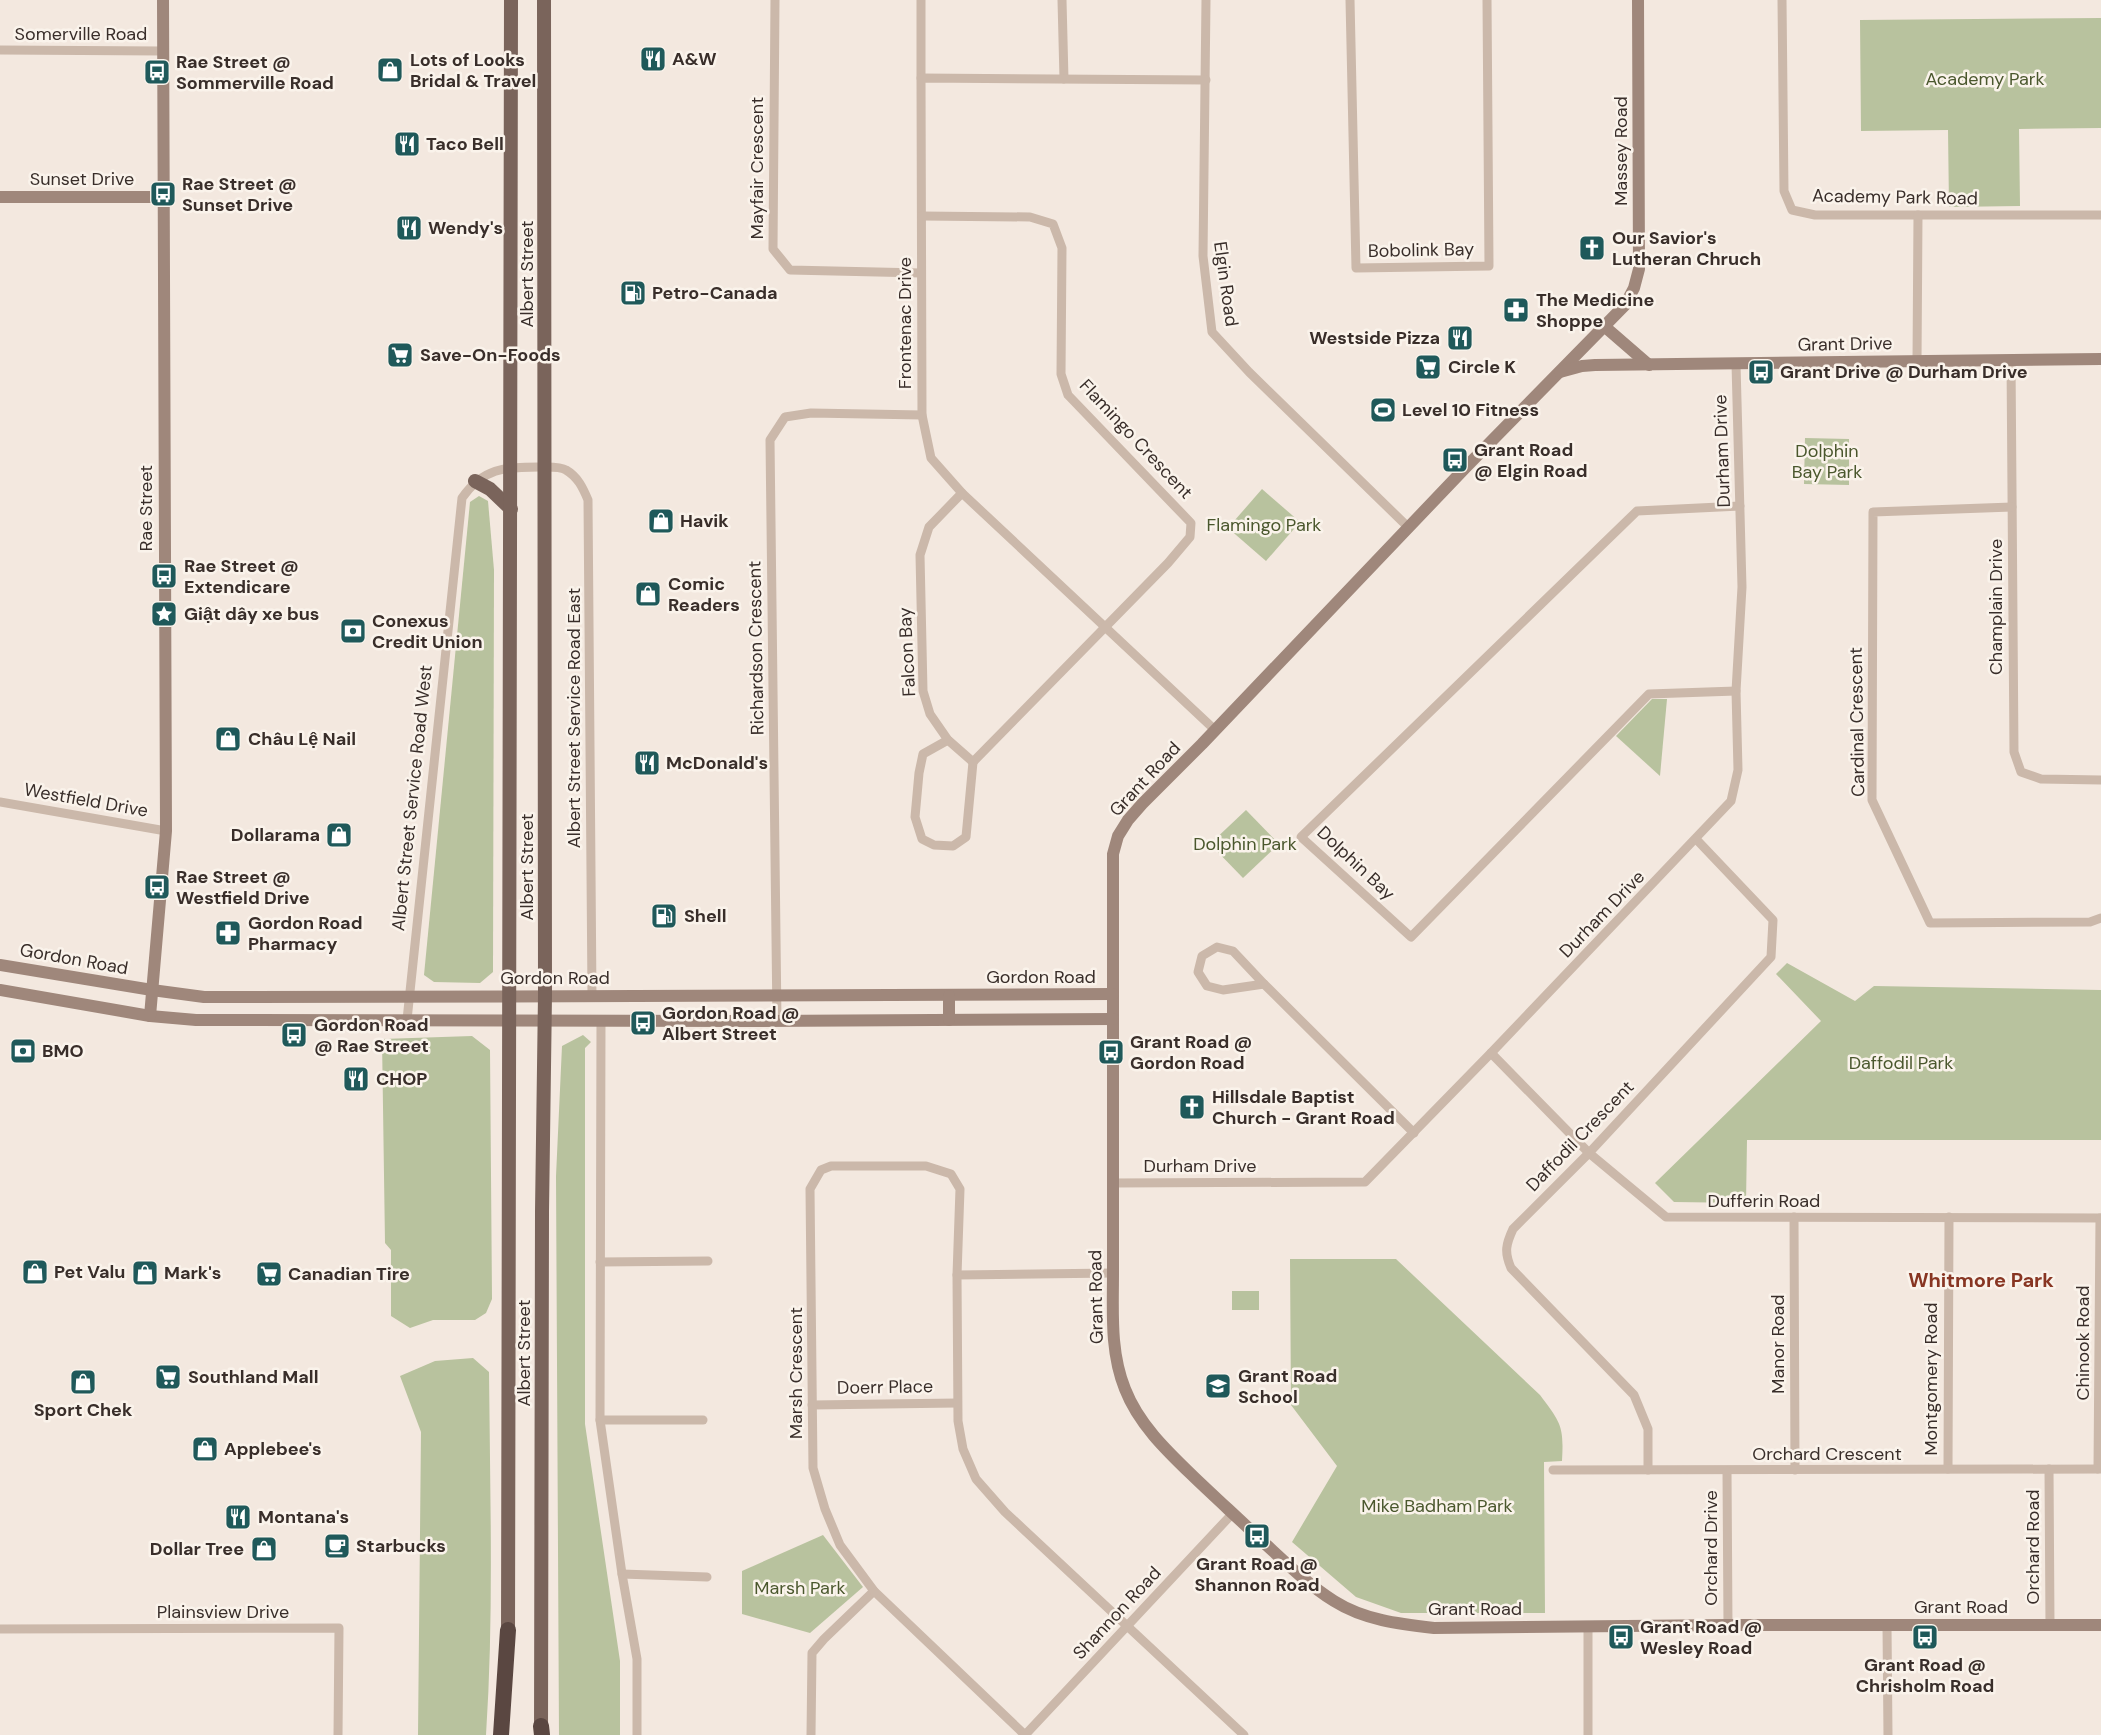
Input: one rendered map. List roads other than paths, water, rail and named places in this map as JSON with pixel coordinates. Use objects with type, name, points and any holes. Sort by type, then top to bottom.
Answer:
[{"type":"highway","points":[[501,1735],[508,1630]]},
{"type":"main road","name":"Albert Street","points":[[508,1735],[511,0]]},
{"type":"main road","name":"Albert Street","points":[[541,1732],[545,995],[544,0]]},
{"type":"main road","points":[[475,481],[490,489],[511,509]]},
{"type":"street","name":"Rae Street","points":[[150,1016],[166,831],[163,0]]},
{"type":"street","name":"Mayfair Crescent","points":[[775,0],[773,249],[790,270],[921,273]]},
{"type":"street","name":"Frontenac Drive","points":[[921,0],[922,415],[931,458],[962,493],[1215,730]]},
{"type":"street","points":[[1062,0],[1064,79]]},
{"type":"street","name":"Elgin Road","points":[[1206,0],[1203,256],[1212,332],[1249,372],[1409,528]]},
{"type":"street","name":"Bobolink Bay","points":[[1350,0],[1356,268],[1489,266],[1487,0]]},
{"type":"street","name":"Massey Road","points":[[1604,326],[1625,305],[1640,269],[1638,0]]},
{"type":"street","name":"Academy Park Road","points":[[1782,0],[1784,190],[1792,210],[1815,215],[2101,214]]},
{"type":"street","name":"Somerville Road","points":[[0,50],[162,51]]},
{"type":"street","points":[[921,78],[1206,80]]},
{"type":"street","name":"Sunset Drive","points":[[0,197],[164,197]]},
{"type":"street","points":[[1917,361],[1918,215]]},
{"type":"street","name":"Flamingo Crescent","points":[[922,216],[1030,217],[1053,224],[1062,248],[1061,374],[1068,395],[1191,524],[1190,537],[1105,628]]},
{"type":"street","points":[[1604,326],[1648,365]]},
{"type":"street","name":"Grant Road","points":[[1604,326],[1142,804],[1118,836],[1113,854],[1113,1273],[1114,1337],[1118,1368],[1125,1391],[1138,1415],[1165,1449],[1305,1580],[1335,1602],[1364,1615],[1396,1624],[1434,1628],[2101,1625]]},
{"type":"street","name":"Grant Drive","points":[[1558,373],[1595,365],[2101,359]]},
{"type":"street","name":"Champlain Drive","points":[[2011,360],[2014,752],[2021,772],[2031,776],[2042,779],[2101,780]]},
{"type":"street","name":"Durham Drive","points":[[1114,1183],[1365,1182],[1731,801],[1737,770],[1736,691],[1742,587],[1736,364]]},
{"type":"street","name":"Richardson Crescent","points":[[777,1021],[770,440],[785,417],[811,413],[922,415]]},
{"type":"street","name":"Albert Street Service Road East","points":[[511,467],[565,469],[580,483],[588,500],[592,996]]},
{"type":"street","points":[[475,481],[487,473],[511,467]]},
{"type":"street","name":"Albert Street Service Road West","points":[[407,1020],[462,498],[475,481]]},
{"type":"street","name":"Falcon Bay","points":[[962,493],[929,527],[920,555],[923,691],[930,714],[948,740],[973,762]]},
{"type":"street","name":"Dolphin Bay","points":[[1736,691],[1649,694],[1412,937],[1301,837],[1636,511],[1740,506]]},
{"type":"street","name":"Cardinal Crescent","points":[[2012,507],[1873,512],[1872,800],[1930,923],[2090,922],[2101,918]]},
{"type":"street","points":[[948,740],[924,754],[919,773],[915,817],[922,839],[934,845],[953,846],[966,837],[973,762],[1105,628]]},
{"type":"street","name":"Westfield Drive","points":[[0,802],[166,831]]},
{"type":"street","name":"Daffodil Crescent","points":[[1648,1470],[1648,1429],[1634,1395],[1511,1268],[1505,1256],[1506,1243],[1513,1229],[1589,1153],[1771,957],[1773,920],[1696,839]]},
{"type":"street","points":[[1264,984],[1223,990],[1207,986],[1198,972],[1202,956],[1216,947],[1233,951],[1414,1133]]},
{"type":"street","name":"Gordon Road","points":[[0,965],[204,997],[545,995],[777,997],[1113,994]]},
{"type":"street","points":[[0,990],[150,1016],[196,1020],[1113,1020]]},
{"type":"street","points":[[949,996],[949,1020]]},
{"type":"street","points":[[601,1020],[600,1420],[622,1574],[637,1659],[637,1735]]},
{"type":"street","name":"Dufferin Road","points":[[1491,1053],[1589,1153],[1666,1217],[2101,1218]]},
{"type":"street","name":"Marsh Crescent","points":[[1025,1735],[874,1591],[840,1545],[825,1509],[813,1468],[810,1189],[821,1170],[831,1166],[926,1166],[951,1174],[960,1189],[957,1403],[963,1449],[976,1479],[1005,1512],[1128,1626],[1237,1733]]},
{"type":"street","name":"Manor Road","points":[[1794,1217],[1795,1470]]},
{"type":"street","name":"Montgomery Road","points":[[1948,1469],[1949,1217]]},
{"type":"street","name":"Chinook Road","points":[[2100,1469],[2101,1218]]},
{"type":"street","points":[[600,1262],[708,1261]]},
{"type":"street","points":[[957,1275],[1113,1273]]},
{"type":"street","name":"Doerr Place","points":[[812,1405],[957,1403]]},
{"type":"street","points":[[600,1420],[703,1420]]},
{"type":"street","name":"Orchard Road","points":[[2049,1469],[2050,1625]]},
{"type":"street","name":"Orchard Crescent","points":[[1553,1470],[2100,1469]]},
{"type":"street","name":"Orchard Drive","points":[[1727,1471],[1728,1625]]},
{"type":"street","name":"Shannon Road","points":[[1025,1735],[1232,1514]]},
{"type":"street","points":[[622,1574],[707,1576]]},
{"type":"street","points":[[811,1735],[812,1653],[874,1591]]},
{"type":"street","points":[[1887,1626],[1888,1735]]},
{"type":"street","points":[[1588,1627],[1588,1735]]},
{"type":"street","name":"Plainsview Drive","points":[[0,1629],[339,1628],[338,1735]]},
{"type":"place","name":"A&W","points":[[653,59]]},
{"type":"place","name":"Lots of Looks Bridal & Travel","points":[[390,70]]},
{"type":"place","name":"Rae Street @ Sommerville Road","points":[[157,72]]},
{"type":"place","name":"Taco Bell","points":[[407,144]]},
{"type":"place","name":"Rae Street @ Sunset Drive","points":[[163,194]]},
{"type":"place","name":"Wendy's","points":[[409,228]]},
{"type":"place","name":"Our Savior's Lutheran Chruch","points":[[1592,248]]},
{"type":"place","name":"Petro-Canada","points":[[633,293]]},
{"type":"place","name":"The Medicine Shoppe","points":[[1516,310]]},
{"type":"place","name":"Westside Pizza","points":[[1460,338]]},
{"type":"place","name":"Save-On-Foods","points":[[400,355]]},
{"type":"place","name":"Circle K","points":[[1428,367]]},
{"type":"place","name":"Grant Drive @ Durham Drive","points":[[1761,372]]},
{"type":"place","name":"Level 10 Fitness","points":[[1383,410]]},
{"type":"place","name":"Grant Road @ Elgin Road","points":[[1455,460]]},
{"type":"place","name":"Havik","points":[[661,521]]},
{"type":"place","name":"Rae Street @ Extendicare","points":[[164,576]]},
{"type":"place","name":"Comic Readers","points":[[648,594]]},
{"type":"place","name":"Giật dây xe bus","points":[[164,614]]},
{"type":"place","name":"Conexus Credit Union","points":[[353,631]]},
{"type":"place","name":"Châu Lệ Nail","points":[[228,739]]},
{"type":"place","name":"McDonald's","points":[[647,763]]},
{"type":"place","name":"Dollarama","points":[[339,835]]},
{"type":"place","name":"Rae Street @ Westfield Drive","points":[[157,887]]},
{"type":"place","name":"Shell","points":[[664,916]]},
{"type":"place","name":"Gordon Road Pharmacy","points":[[228,933]]},
{"type":"place","name":"Gordon Road @ Albert Street","points":[[643,1023]]},
{"type":"place","name":"Gordon Road @ Rae Street","points":[[294,1035]]},
{"type":"place","name":"BMO","points":[[23,1051]]},
{"type":"place","name":"Grant Road @ Gordon Road","points":[[1111,1052]]},
{"type":"place","name":"CHOP","points":[[356,1079]]},
{"type":"place","name":"Hillsdale Baptist Church - Grant Road","points":[[1192,1107]]},
{"type":"place","name":"Pet Valu","points":[[35,1272]]},
{"type":"place","name":"Mark's","points":[[145,1273]]},
{"type":"place","name":"Canadian Tire","points":[[269,1274]]},
{"type":"place","name":"Southland Mall","points":[[168,1377]]},
{"type":"place","name":"Sport Chek","points":[[83,1382]]},
{"type":"place","name":"Grant Road School","points":[[1218,1386]]},
{"type":"place","name":"Applebee's","points":[[205,1449]]},
{"type":"place","name":"Montana's","points":[[238,1517]]},
{"type":"place","name":"Grant Road @ Shannon Road","points":[[1257,1536]]},
{"type":"place","name":"Starbucks","points":[[337,1546]]},
{"type":"place","name":"Dollar Tree","points":[[264,1549]]},
{"type":"place","name":"Grant Road @ Wesley Road","points":[[1621,1637]]},
{"type":"place","name":"Grant Road @ Chrisholm Road","points":[[1925,1637]]},
{"type":"district","name":"Whitmore Park","points":[[1981,1280]]},
{"type":"park label","name":"Academy Park","points":[[1985,79]]},
{"type":"park label","name":"Dolphin Bay Park","points":[[1827,461]]},
{"type":"park label","name":"Flamingo Park","points":[[1264,525]]},
{"type":"park label","name":"Dolphin Park","points":[[1245,844]]},
{"type":"park label","name":"Daffodil Park","points":[[1901,1063]]},
{"type":"park label","name":"Mike Badham Park","points":[[1437,1506]]},
{"type":"park label","name":"Marsh Park","points":[[800,1588]]}]
